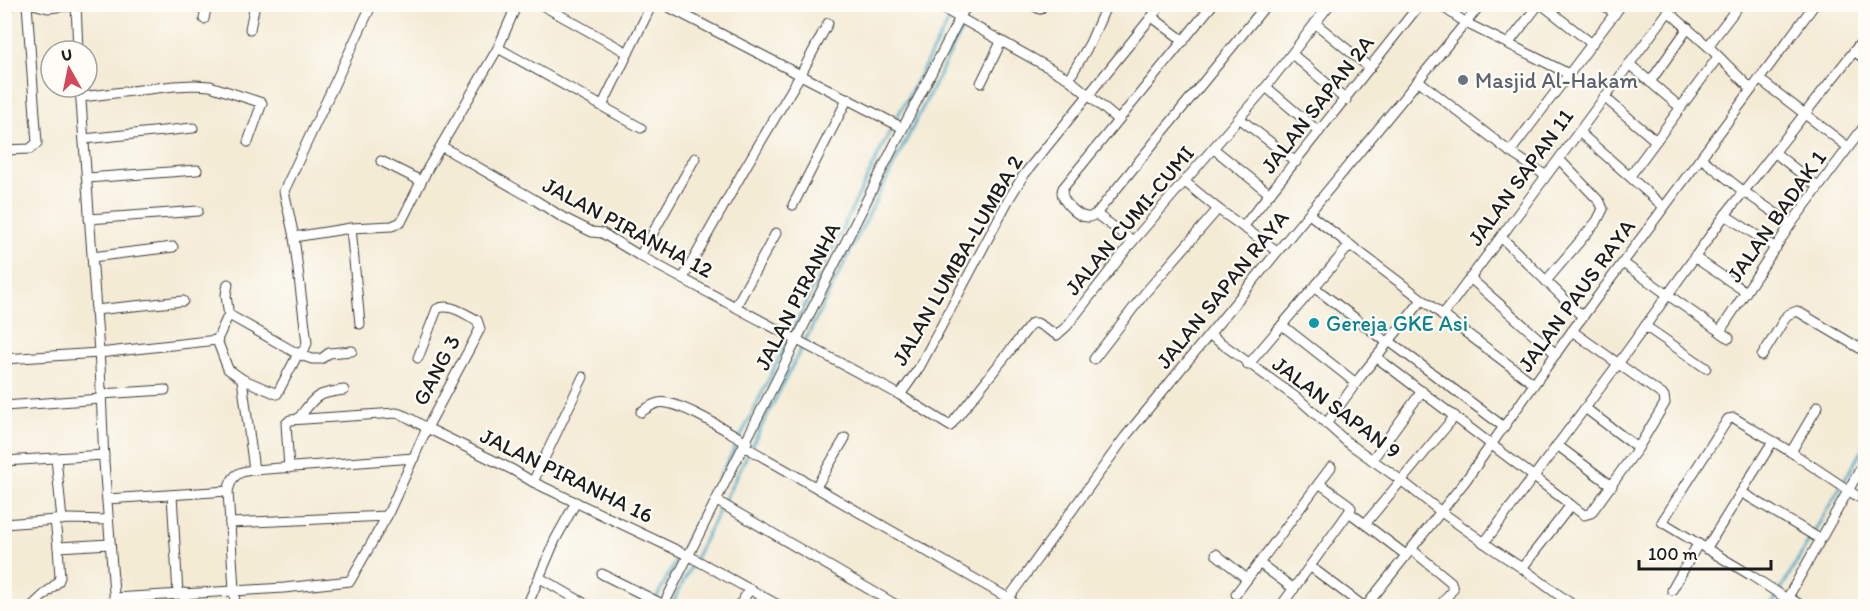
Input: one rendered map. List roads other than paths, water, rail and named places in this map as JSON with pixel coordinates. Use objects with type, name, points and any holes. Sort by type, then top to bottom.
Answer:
[{"type":"street","points":[[4,7],[13,4]]},
{"type":"street","points":[[4,150],[34,147],[38,139],[27,4]]},
{"type":"street","points":[[33,4],[48,8],[76,5],[77,39]]},
{"type":"street","points":[[204,19],[207,4]]},
{"type":"street","points":[[250,29],[255,4]]},
{"type":"street","points":[[217,340],[226,366],[242,379],[277,394],[298,354],[304,350],[307,342],[294,237],[284,191],[372,4]]},
{"type":"street","points":[[294,237],[351,228],[397,225],[404,218],[421,181],[498,48],[517,4]]},
{"type":"street","points":[[540,4],[628,53]]},
{"type":"street","points":[[602,106],[652,4]]},
{"type":"street","points":[[663,4],[903,128]]},
{"type":"street","points":[[935,4],[1069,79],[1118,120]]},
{"type":"street","name":"JALAN PIRANHA","points":[[664,606],[967,4]]},
{"type":"street","points":[[1030,4],[1040,9],[1044,4]]},
{"type":"street","points":[[1069,79],[1107,4]]},
{"type":"street","name":"JALAN LUMBA-LUMBA 2","points":[[900,396],[919,368],[1016,186],[1162,4]]},
{"type":"street","points":[[1213,4],[1061,193],[1063,200],[1083,217],[1089,218],[1096,214],[1267,4]]},
{"type":"street","name":"JALAN CUMI-CUMI","points":[[950,426],[1032,323],[1037,323],[1057,335],[1067,326],[1133,242],[1266,87],[1330,4]]},
{"type":"street","name":"JALAN SAPAN 2A","points":[[1243,227],[1420,4]]},
{"type":"street","points":[[1439,4],[1466,23],[1569,74]]},
{"type":"street","name":"JALAN SAPAN RAYA","points":[[1002,606],[1125,436],[1481,4]]},
{"type":"street","points":[[1508,44],[1540,4],[1592,43]]},
{"type":"street","points":[[1602,4],[1615,14]]},
{"type":"street","points":[[1510,152],[1622,4]]},
{"type":"street","points":[[1708,46],[1740,4]]},
{"type":"street","name":"JALAN PAUS RAYA","points":[[1364,606],[1466,480],[1572,331],[1815,4]]},
{"type":"street","points":[[1671,8],[1688,28],[1751,89]]},
{"type":"street","name":"JALAN SAPAN 11","points":[[1442,316],[1671,8]]},
{"type":"street","points":[[1152,18],[1185,41]]},
{"type":"street","points":[[683,278],[828,23]]},
{"type":"street","points":[[1316,23],[1370,68]]},
{"type":"street","points":[[1650,82],[1688,28]]},
{"type":"street","points":[[1484,543],[1618,364],[1743,191],[1866,36]]},
{"type":"street","points":[[981,83],[1001,42]]},
{"type":"street","points":[[498,48],[641,128]]},
{"type":"street","points":[[1854,51],[1866,60]]},
{"type":"street","points":[[1292,54],[1346,100]]},
{"type":"street","points":[[1630,176],[1718,57]]},
{"type":"street","points":[[1629,64],[1681,108]]},
{"type":"street","points":[[1759,79],[1848,147]]},
{"type":"street","points":[[1419,81],[1510,152],[1545,175]]},
{"type":"street","points":[[99,91],[210,86],[262,103],[248,142]]},
{"type":"street","points":[[1266,87],[1319,132]]},
{"type":"street","points":[[1604,97],[1656,141]]},
{"type":"street","points":[[793,205],[848,98]]},
{"type":"street","points":[[81,99],[115,602],[181,593],[350,581],[387,516],[428,428]]},
{"type":"street","points":[[1239,118],[1296,162]]},
{"type":"street","name":"JALAN BADAK 1","points":[[1720,331],[1791,224],[1866,124]]},
{"type":"street","points":[[84,139],[193,128]]},
{"type":"street","points":[[1579,132],[1664,207]]},
{"type":"street","name":"JALAN PIRANHA 12","points":[[441,146],[562,217],[592,232],[602,233],[640,256],[900,396],[950,426]]},
{"type":"street","points":[[1214,149],[1270,194]]},
{"type":"street","points":[[1774,152],[1818,187]]},
{"type":"street","points":[[640,256],[694,158]]},
{"type":"street","points":[[1701,158],[1791,224]]},
{"type":"street","points":[[1546,280],[1597,221],[1603,210],[1600,202],[1559,159]]},
{"type":"street","points":[[381,161],[421,181]]},
{"type":"street","points":[[87,178],[197,170]]},
{"type":"street","points":[[1185,182],[1277,252]]},
{"type":"street","points":[[1094,359],[1145,293],[1218,209]]},
{"type":"street","points":[[89,219],[198,210]]},
{"type":"street","points":[[1096,214],[1133,242]]},
{"type":"street","points":[[1309,214],[1534,384]]},
{"type":"street","points":[[1725,215],[1776,248]]},
{"type":"street","points":[[351,228],[360,324]]},
{"type":"street","points":[[736,306],[776,233]]},
{"type":"street","points":[[1501,237],[1583,317]]},
{"type":"street","points":[[1248,365],[1350,245]]},
{"type":"street","points":[[92,256],[173,248]]},
{"type":"street","points":[[1694,257],[1746,292]]},
{"type":"street","points":[[1623,263],[1729,338]]},
{"type":"street","points":[[1470,278],[1556,354]]},
{"type":"street","points":[[217,340],[229,317],[226,296],[228,284]]},
{"type":"street","points":[[1315,288],[1504,428]]},
{"type":"street","points":[[1326,424],[1422,300]]},
{"type":"street","points":[[95,310],[183,301]]},
{"type":"street","name":"GANG 3","points":[[418,358],[437,309],[442,306],[450,307],[477,320],[480,329],[428,428]]},
{"type":"street","points":[[1762,356],[1787,315],[1797,311],[1866,352]]},
{"type":"street","points":[[229,317],[240,319],[298,354],[317,360],[329,353],[352,351]]},
{"type":"street","points":[[1282,325],[1356,383]]},
{"type":"street","points":[[1645,326],[1706,368]]},
{"type":"street","points":[[1376,357],[1584,515],[1588,515],[1612,486],[1638,448],[1665,399],[1664,396],[1572,331]]},
{"type":"street","name":"JALAN SAPAN 9","points":[[1210,335],[1248,365],[1301,401],[1326,424],[1440,511],[1521,566],[1573,606]]},
{"type":"street","points":[[4,359],[99,353],[217,340]]},
{"type":"street","points":[[533,482],[583,377]]},
{"type":"street","points":[[242,379],[254,470]]},
{"type":"street","points":[[4,406],[165,390]]},
{"type":"street","points":[[288,468],[286,424],[290,420],[298,419],[318,395],[344,390]]},
{"type":"street","points":[[1372,460],[1422,391]]},
{"type":"street","points":[[641,412],[654,404],[666,403],[681,408],[1008,598],[1017,606]]},
{"type":"street","points":[[1791,452],[1818,406]]},
{"type":"street","points":[[1584,408],[1638,448]]},
{"type":"street","name":"JALAN PIRANHA 16","points":[[298,419],[404,414],[408,419],[533,482],[689,556],[780,606]]},
{"type":"street","points":[[1365,524],[1455,416]]},
{"type":"street","points":[[1802,606],[1786,601],[1662,522],[1728,419],[1734,418],[1791,452],[1866,502]]},
{"type":"street","points":[[816,487],[845,438]]},
{"type":"street","points":[[1672,590],[1742,492],[1773,441]]},
{"type":"street","points":[[1557,445],[1612,486]]},
{"type":"street","points":[[4,461],[104,455]]},
{"type":"street","points":[[32,606],[58,582],[60,577],[56,458]]},
{"type":"street","points":[[235,606],[228,490],[236,473],[414,458]]},
{"type":"street","points":[[1786,601],[1866,459]]},
{"type":"street","points":[[1236,594],[1331,466]]},
{"type":"street","points":[[1281,606],[1351,508],[1319,483]]},
{"type":"street","points":[[107,499],[228,490]]},
{"type":"street","points":[[1742,492],[1820,539]]},
{"type":"street","points":[[172,495],[181,593],[185,606]]},
{"type":"street","points":[[717,501],[898,606]]},
{"type":"street","points":[[527,606],[555,540],[576,502]]},
{"type":"street","points":[[1521,566],[1571,505]]},
{"type":"street","points":[[1349,512],[1451,582],[1453,590],[1440,606]]},
{"type":"street","points":[[230,523],[387,516]]},
{"type":"street","points":[[4,524],[59,520],[108,520]]},
{"type":"street","points":[[58,547],[110,544]]},
{"type":"street","points":[[1216,554],[1247,579]]},
{"type":"street","points":[[1259,563],[1294,589]]},
{"type":"street","points":[[1311,567],[1364,606]]},
{"type":"street","points":[[602,574],[664,606]]},
{"type":"street","points":[[540,578],[582,602]]},
{"type":"street","points":[[739,606],[750,589]]},
{"type":"waterway","points":[[682,549],[740,438],[894,123],[958,4]]},
{"type":"waterway","points":[[671,606],[975,4]]},
{"type":"waterway","points":[[1771,606],[1866,443]]},
{"type":"waterway","points":[[652,606],[679,555]]},
{"type":"place","name":"Masjid Al-Hakam","points":[[1463,80]]},
{"type":"place","name":"Gereja GKE Asi","points":[[1314,323]]}]
